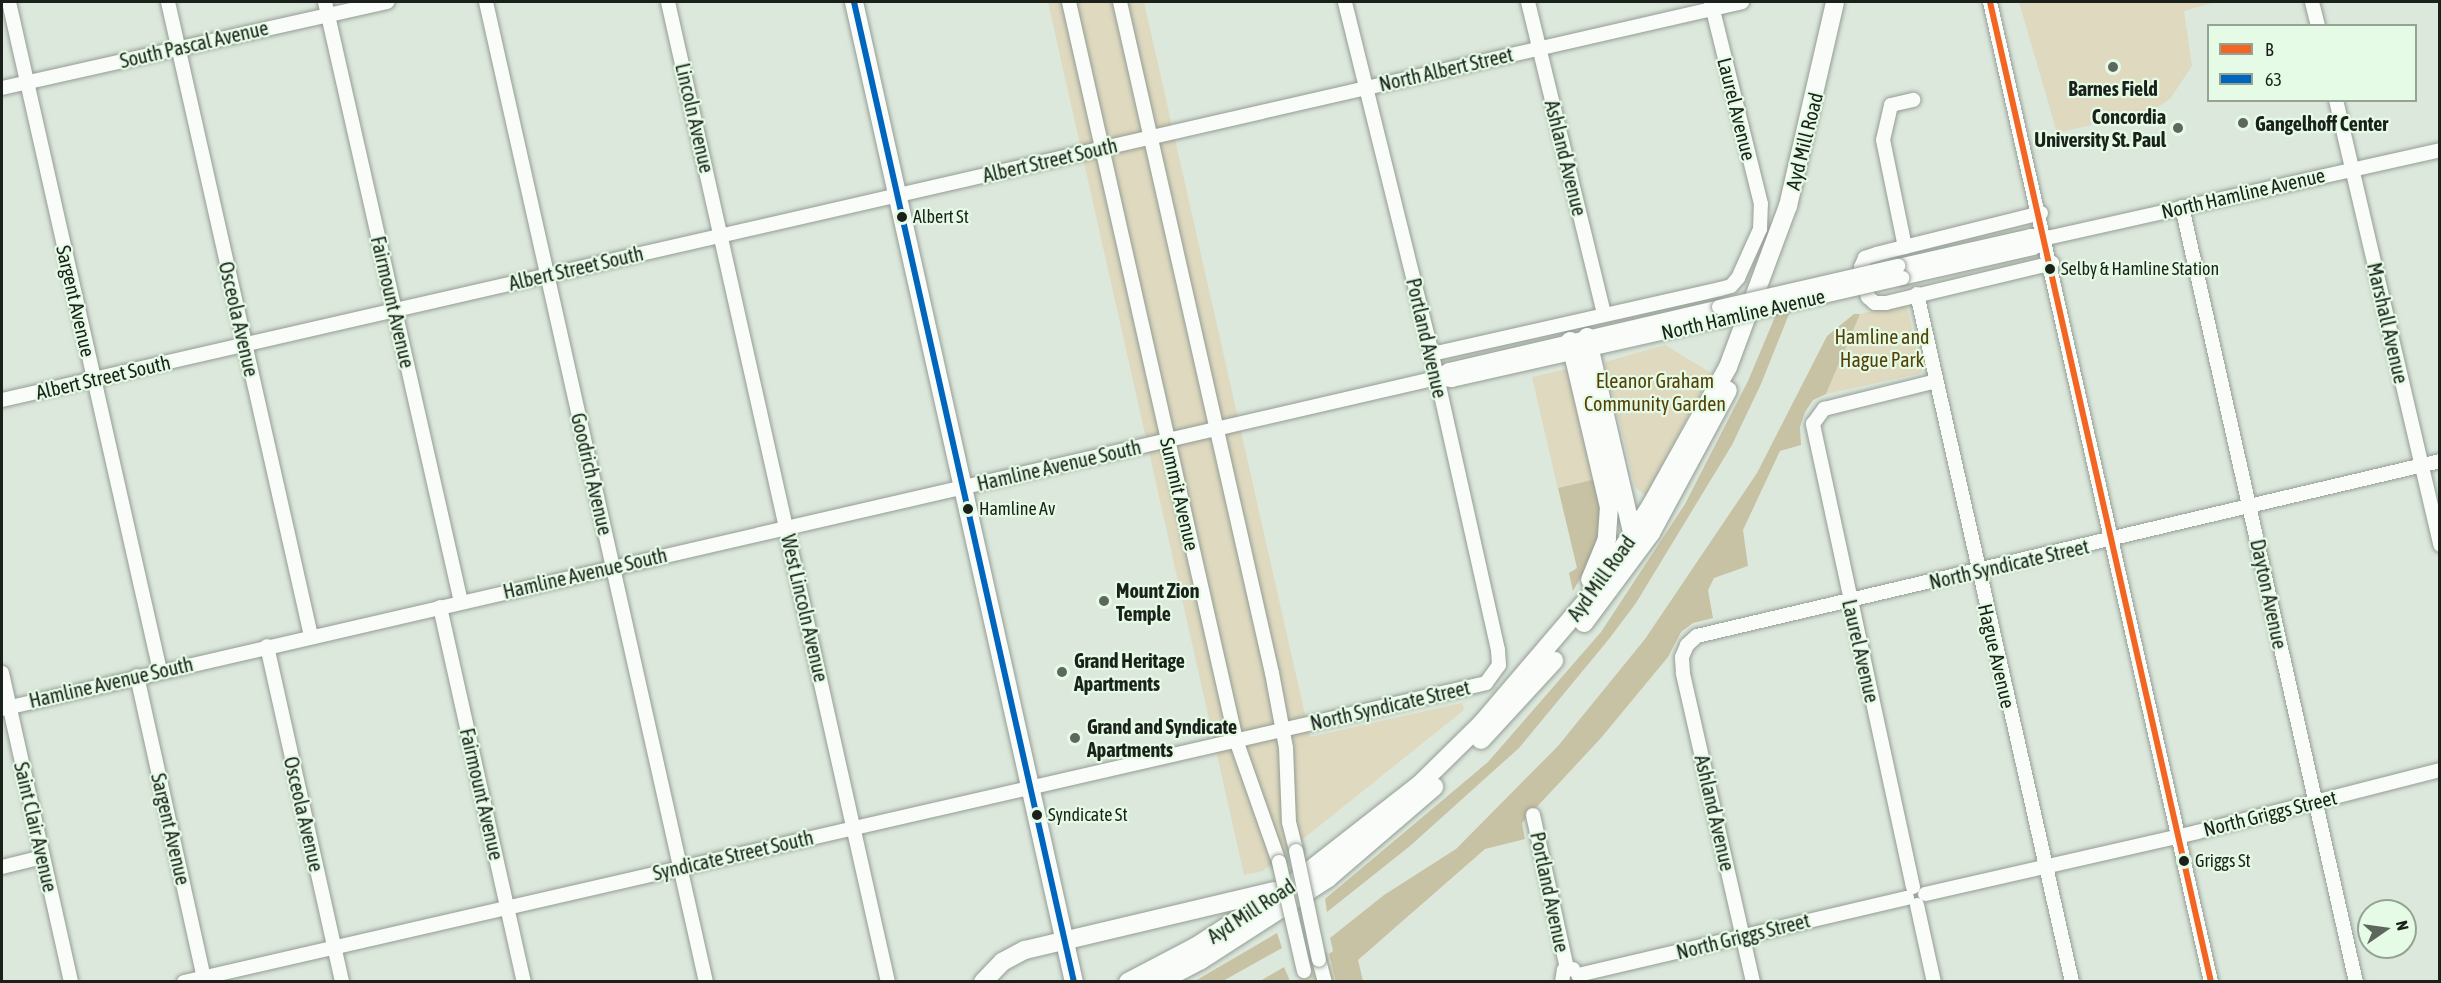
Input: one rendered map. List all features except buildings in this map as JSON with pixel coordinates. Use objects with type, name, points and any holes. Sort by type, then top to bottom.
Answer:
[{"type":"main road","points":[[854,2],[1073,977]]},
{"type":"main road","name":"Ayd Mill Road","points":[[1128,981],[1195,947],[1287,888],[1419,785],[1544,654],[1633,544],[1728,367],[1759,290],[1788,206],[1835,2]]},
{"type":"main road","name":"Ayd Mill Road","points":[[1159,981],[1201,960],[1328,878],[1415,806],[1517,706],[1633,544],[1727,392],[1770,285],[1815,145],[1847,2]]},
{"type":"main road","points":[[1580,345],[1633,544]]},
{"type":"main road","points":[[1580,345],[1605,478],[1617,523],[1633,544]]},
{"type":"main road","points":[[1544,654],[1603,554],[1609,524],[1605,478]]},
{"type":"main road","points":[[983,981],[1012,956],[1287,888]]},
{"type":"main road","points":[[996,981],[1016,965],[1066,944]]},
{"type":"street","name":"Sargent Avenue","points":[[9,2],[160,671]]},
{"type":"street","name":"Osceola Avenue","points":[[168,2],[311,636]]},
{"type":"street","name":"South Pascal Avenue","points":[[2,88],[178,48],[327,8],[388,2]]},
{"type":"street","name":"Goodrich Avenue","points":[[486,2],[706,981]]},
{"type":"street","name":"Lincoln Avenue","points":[[668,2],[721,235]]},
{"type":"street","name":"Summit Avenue","points":[[1069,2],[1236,740],[1279,862],[1305,976]]},
{"type":"street","points":[[1120,2],[1217,429],[1282,729],[1289,822],[1325,981]]},
{"type":"street","name":"Portland Avenue","points":[[1345,2],[1432,354],[1498,650],[1499,665],[1494,674]]},
{"type":"street","name":"Ashland Avenue","points":[[1528,2],[1604,314]]},
{"type":"street","name":"North Albert Street","points":[[1151,136],[1540,48],[1712,5],[1742,2]]},
{"type":"street","points":[[1990,2],[2041,213],[2211,981]]},
{"type":"street","points":[[2312,2],[2318,24]]},
{"type":"street","name":"Laurel Avenue","points":[[1712,5],[1762,218]]},
{"type":"street","name":"Fairmount Avenue","points":[[327,8],[461,602]]},
{"type":"street","points":[[1905,247],[1883,140],[1891,105],[1913,100]]},
{"type":"street","name":"Marshall Avenue","points":[[2336,102],[2439,545]]},
{"type":"street","name":"Albert Street South","points":[[2,400],[1151,136]]},
{"type":"street","name":"North Hamline Avenue","points":[[1169,440],[1437,378],[1449,370],[1580,345],[1900,272],[2034,248],[2046,238],[2439,150]]},
{"type":"street","name":"Dayton Avenue","points":[[2182,207],[2250,505],[2314,803],[2356,981]]},
{"type":"street","points":[[2041,213],[1865,258],[1861,267],[1868,297],[1875,303],[2052,263]]},
{"type":"street","name":"North Hamline Avenue","points":[[1432,354],[1731,286],[1760,229],[1762,218]]},
{"type":"street","name":"West Lincoln Avenue","points":[[721,235],[888,981]]},
{"type":"street","name":"Hague Avenue","points":[[1917,294],[2072,981]]},
{"type":"street","name":"Laurel Avenue","points":[[1934,981],[1813,438],[1816,416],[1824,409],[1936,381]]},
{"type":"street","name":"Hamline Avenue South","points":[[5,707],[1169,440]]},
{"type":"street","name":"North Syndicate Street","points":[[1687,645],[1697,636],[1711,632],[2113,539],[2439,460]]},
{"type":"street","name":"Fairmount Avenue","points":[[440,607],[524,981]]},
{"type":"street","name":"Ashland Avenue","points":[[1687,645],[1682,657],[1683,673],[1753,981]]},
{"type":"street","name":"Osceola Avenue","points":[[267,646],[342,981]]},
{"type":"street","name":"Saint Clair Avenue","points":[[2,673],[5,707],[43,857],[71,981]]},
{"type":"street","name":"North Syndicate Street","points":[[1282,729],[1474,687],[1494,674]]},
{"type":"street","name":"Sargent Avenue","points":[[137,676],[205,979]]},
{"type":"street","name":"Syndicate Street South","points":[[184,981],[205,979],[334,947],[1282,729]]},
{"type":"street","name":"North Griggs Street","points":[[1567,978],[1743,935],[2179,836],[2439,770]]},
{"type":"street","name":"Portland Avenue","points":[[1533,815],[1567,978]]},
{"type":"street","points":[[2,867],[43,857]]},
{"type":"green space","points":[[1048,2],[1144,2],[1310,737],[1462,703],[1464,710],[1263,871],[1244,875]]},
{"type":"green space","name":"Barnes Field","points":[[2019,2],[2216,2],[2184,11],[2192,66],[2170,99],[2152,111],[2057,133]]},
{"type":"green space","name":"Hamline and Hague Park","points":[[1906,303],[1922,373],[1826,394],[1860,314]]},
{"type":"green space","name":"Eleanor Graham Community Garden","points":[[1665,345],[1711,373],[1646,496],[1635,487],[1605,362]]},
{"type":"green space","points":[[1571,368],[1597,479],[1558,488],[1532,377]]},
{"type":"green space","points":[[1338,961],[1363,981],[1294,982]]},
{"type":"shaded area","points":[[1791,309],[1761,384],[1732,445],[1636,603],[1609,639],[1519,748],[1410,846],[1327,912],[1325,899],[1488,762],[1601,632],[1685,504],[1748,381],[1777,312]]},
{"type":"shaded area","points":[[1854,314],[1860,314],[1826,394],[1813,400],[1805,412],[1800,427],[1801,445],[1780,451],[1743,530],[1748,566],[1714,578],[1708,590],[1713,618],[1693,623],[1681,632],[1668,657],[1601,738],[1522,823],[1525,839],[1485,849],[1358,960],[1363,981],[1336,981],[1329,954],[1333,951],[1330,938],[1384,895],[1456,849],[1558,746],[1645,639],[1757,473],[1827,336]]},
{"type":"shaded area","points":[[1596,479],[1603,513],[1600,544],[1573,591],[1569,573],[1577,568],[1558,488]]},
{"type":"shaded area","points":[[1277,933],[1282,948],[1223,981],[1195,981]]},
{"type":"shaded area","points":[[1284,967],[1290,981],[1260,981]]},
{"type":"transit line","name":"63","points":[[854,2],[1074,982]]},
{"type":"transit line","name":"B","points":[[1990,2],[2211,982]]},
{"type":"place","name":"Barnes Field","points":[[2113,67]]},
{"type":"place","name":"Gangelhoff Center","points":[[2243,123]]},
{"type":"place","name":"Concordia University St. Paul","points":[[2178,128]]},
{"type":"place","name":"Albert St","points":[[902,217]]},
{"type":"place","name":"Selby & Hamline Station","points":[[2050,269]]},
{"type":"place","name":"Hamline Av","points":[[968,509]]},
{"type":"place","name":"Mount Zion Temple","points":[[1104,601]]},
{"type":"place","name":"Grand Heritage Apartments","points":[[1062,672]]},
{"type":"place","name":"Grand and Syndicate Apartments","points":[[1075,738]]},
{"type":"place","name":"Syndicate St","points":[[1037,815]]},
{"type":"place","name":"Griggs St","points":[[2184,861]]}]
